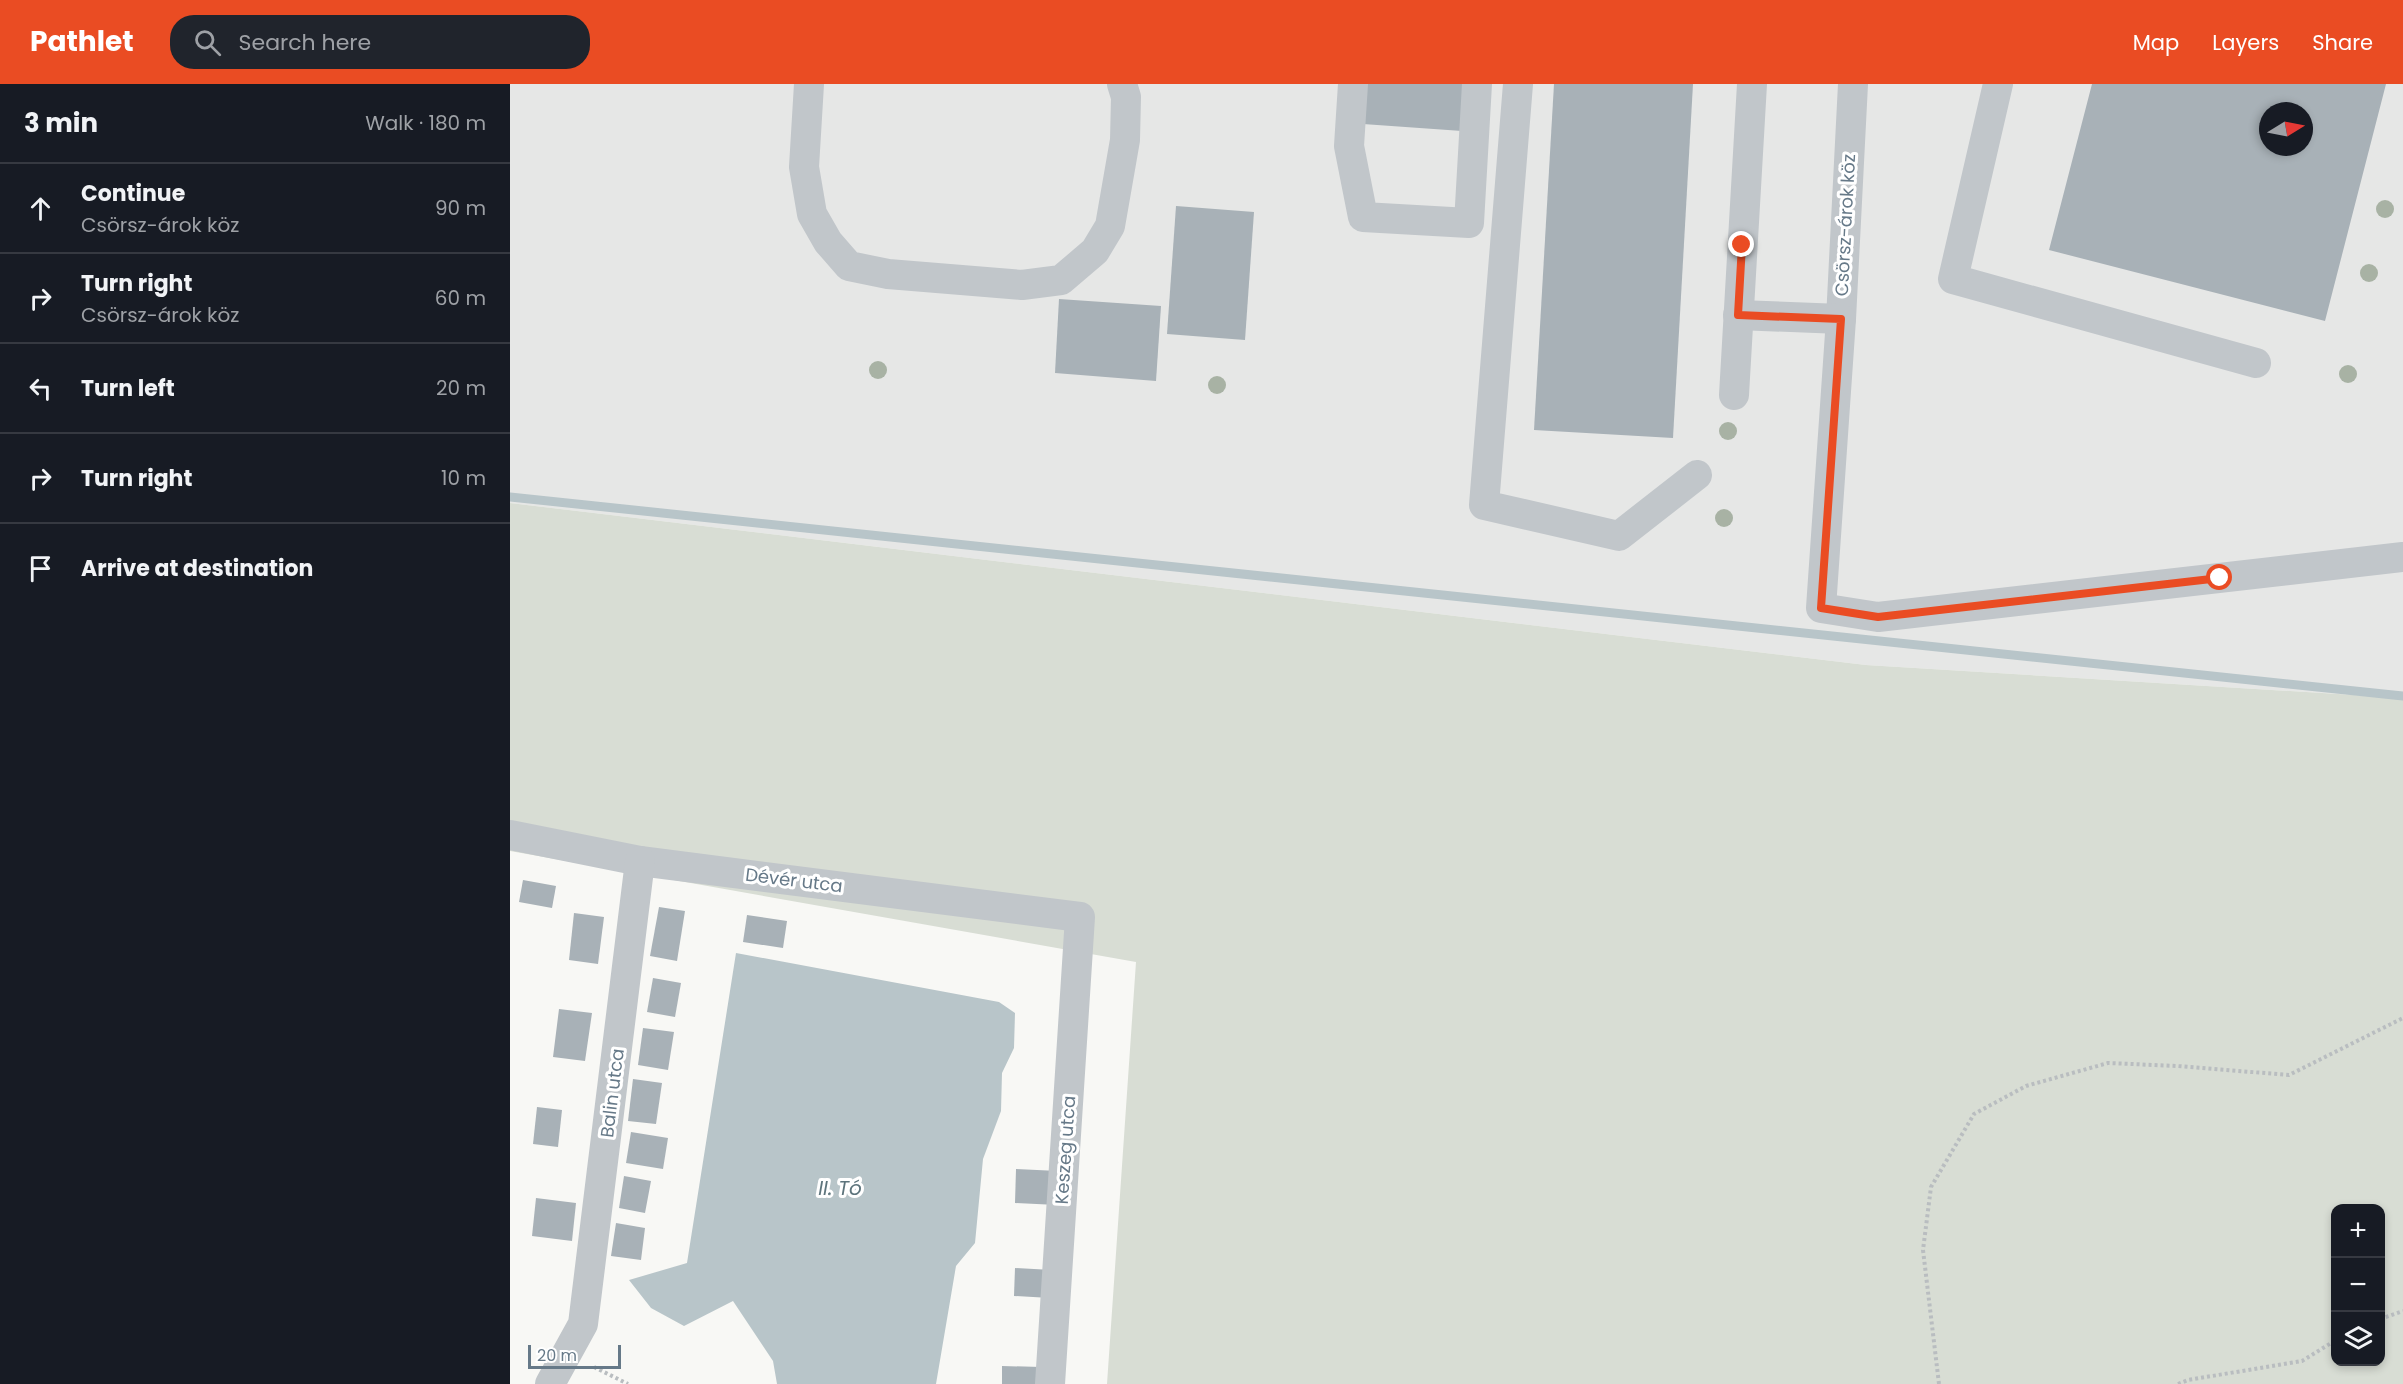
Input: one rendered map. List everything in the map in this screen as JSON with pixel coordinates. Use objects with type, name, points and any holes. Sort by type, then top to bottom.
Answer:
[{"type":"street","points":[[809,84],[804,167],[812,214],[828,242],[849,266],[888,274],[1022,285],[1061,280],[1095,252],[1110,225],[1125,140],[1126,98],[1122,84]]},
{"type":"street","points":[[1353,84],[1349,146],[1363,217],[1469,223],[1477,84]]},
{"type":"street","points":[[1518,84],[1484,504],[1618,536],[1697,475]]},
{"type":"street","points":[[1734,395],[1752,84]]},
{"type":"street","name":"Csörsz-árok köz","points":[[1853,84],[1841,319],[1821,608],[1878,617],[2403,557]]},
{"type":"street","points":[[1998,84],[1953,279],[2256,363]]},
{"type":"street","points":[[1738,315],[1841,319]]},
{"type":"street","name":"Dévér utca","points":[[510,835],[640,861],[1080,917]]},
{"type":"street","name":"Balin utca","points":[[567,1354],[583,1324],[640,861]]},
{"type":"street","name":"Keszeg utca","points":[[1050,1384],[1080,917]]},
{"type":"street","points":[[550,1384],[567,1354]]},
{"type":"path","points":[[1939,1384],[1923,1250],[1931,1187],[1974,1114],[2026,1086],[2108,1063],[2176,1066],[2289,1076],[2403,1018]]},
{"type":"path","points":[[2385,1317],[2403,1311]]},
{"type":"path","points":[[2178,1384],[2188,1380],[2302,1361],[2331,1343]]},
{"type":"path","points":[[567,1354],[628,1384]]},
{"type":"shaded area","points":[[510,84],[2403,84],[2403,698],[1866,665],[510,503]]},
{"type":"shaded area","points":[[510,503],[1866,665],[2403,698],[2403,1384],[1107,1384],[1136,962],[510,851]]},
{"type":"water","name":"II. Tó","points":[[736,953],[999,1002],[1015,1013],[1014,1048],[1002,1073],[1001,1111],[983,1159],[975,1243],[956,1266],[936,1384],[777,1384],[773,1361],[733,1301],[684,1326],[651,1308],[629,1280],[687,1263]]},
{"type":"building","points":[[1366,84],[1465,84],[1462,131],[1363,124]]},
{"type":"building","points":[[1554,84],[1693,84],[1673,438],[1534,430]]},
{"type":"building","points":[[2092,84],[2386,84],[2325,321],[2049,250]]},
{"type":"building","points":[[1176,206],[1254,212],[1245,340],[1167,334]]},
{"type":"building","points":[[1059,299],[1161,306],[1156,381],[1055,373]]},
{"type":"building","points":[[523,880],[556,886],[552,908],[519,902]]},
{"type":"building","points":[[659,907],[685,911],[677,961],[650,956]]},
{"type":"building","points":[[574,913],[604,917],[598,964],[569,960]]},
{"type":"building","points":[[747,915],[787,921],[783,948],[743,942]]},
{"type":"building","points":[[653,978],[681,983],[675,1017],[647,1012]]},
{"type":"building","points":[[559,1009],[592,1013],[585,1061],[553,1057]]},
{"type":"building","points":[[643,1028],[674,1032],[668,1070],[638,1065]]},
{"type":"building","points":[[633,1079],[662,1083],[656,1124],[628,1121]]},
{"type":"building","points":[[537,1107],[562,1110],[558,1147],[533,1144]]},
{"type":"building","points":[[631,1132],[668,1138],[663,1169],[626,1163]]},
{"type":"building","points":[[1016,1169],[1058,1171],[1057,1205],[1015,1203]]},
{"type":"building","points":[[624,1176],[651,1181],[645,1213],[619,1208]]},
{"type":"building","points":[[536,1198],[576,1203],[572,1241],[532,1236]]},
{"type":"building","points":[[616,1223],[645,1228],[641,1260],[611,1256]]},
{"type":"building","points":[[1015,1268],[1052,1270],[1050,1298],[1014,1296]]},
{"type":"building","points":[[1002,1366],[1041,1367],[1040,1384],[1002,1384]]},
{"type":"waterway","points":[[510,497],[2403,696]]},
{"type":"route","points":[[1742,245],[1738,315],[1841,319],[1821,608],[1878,617],[2220,578]]}]
